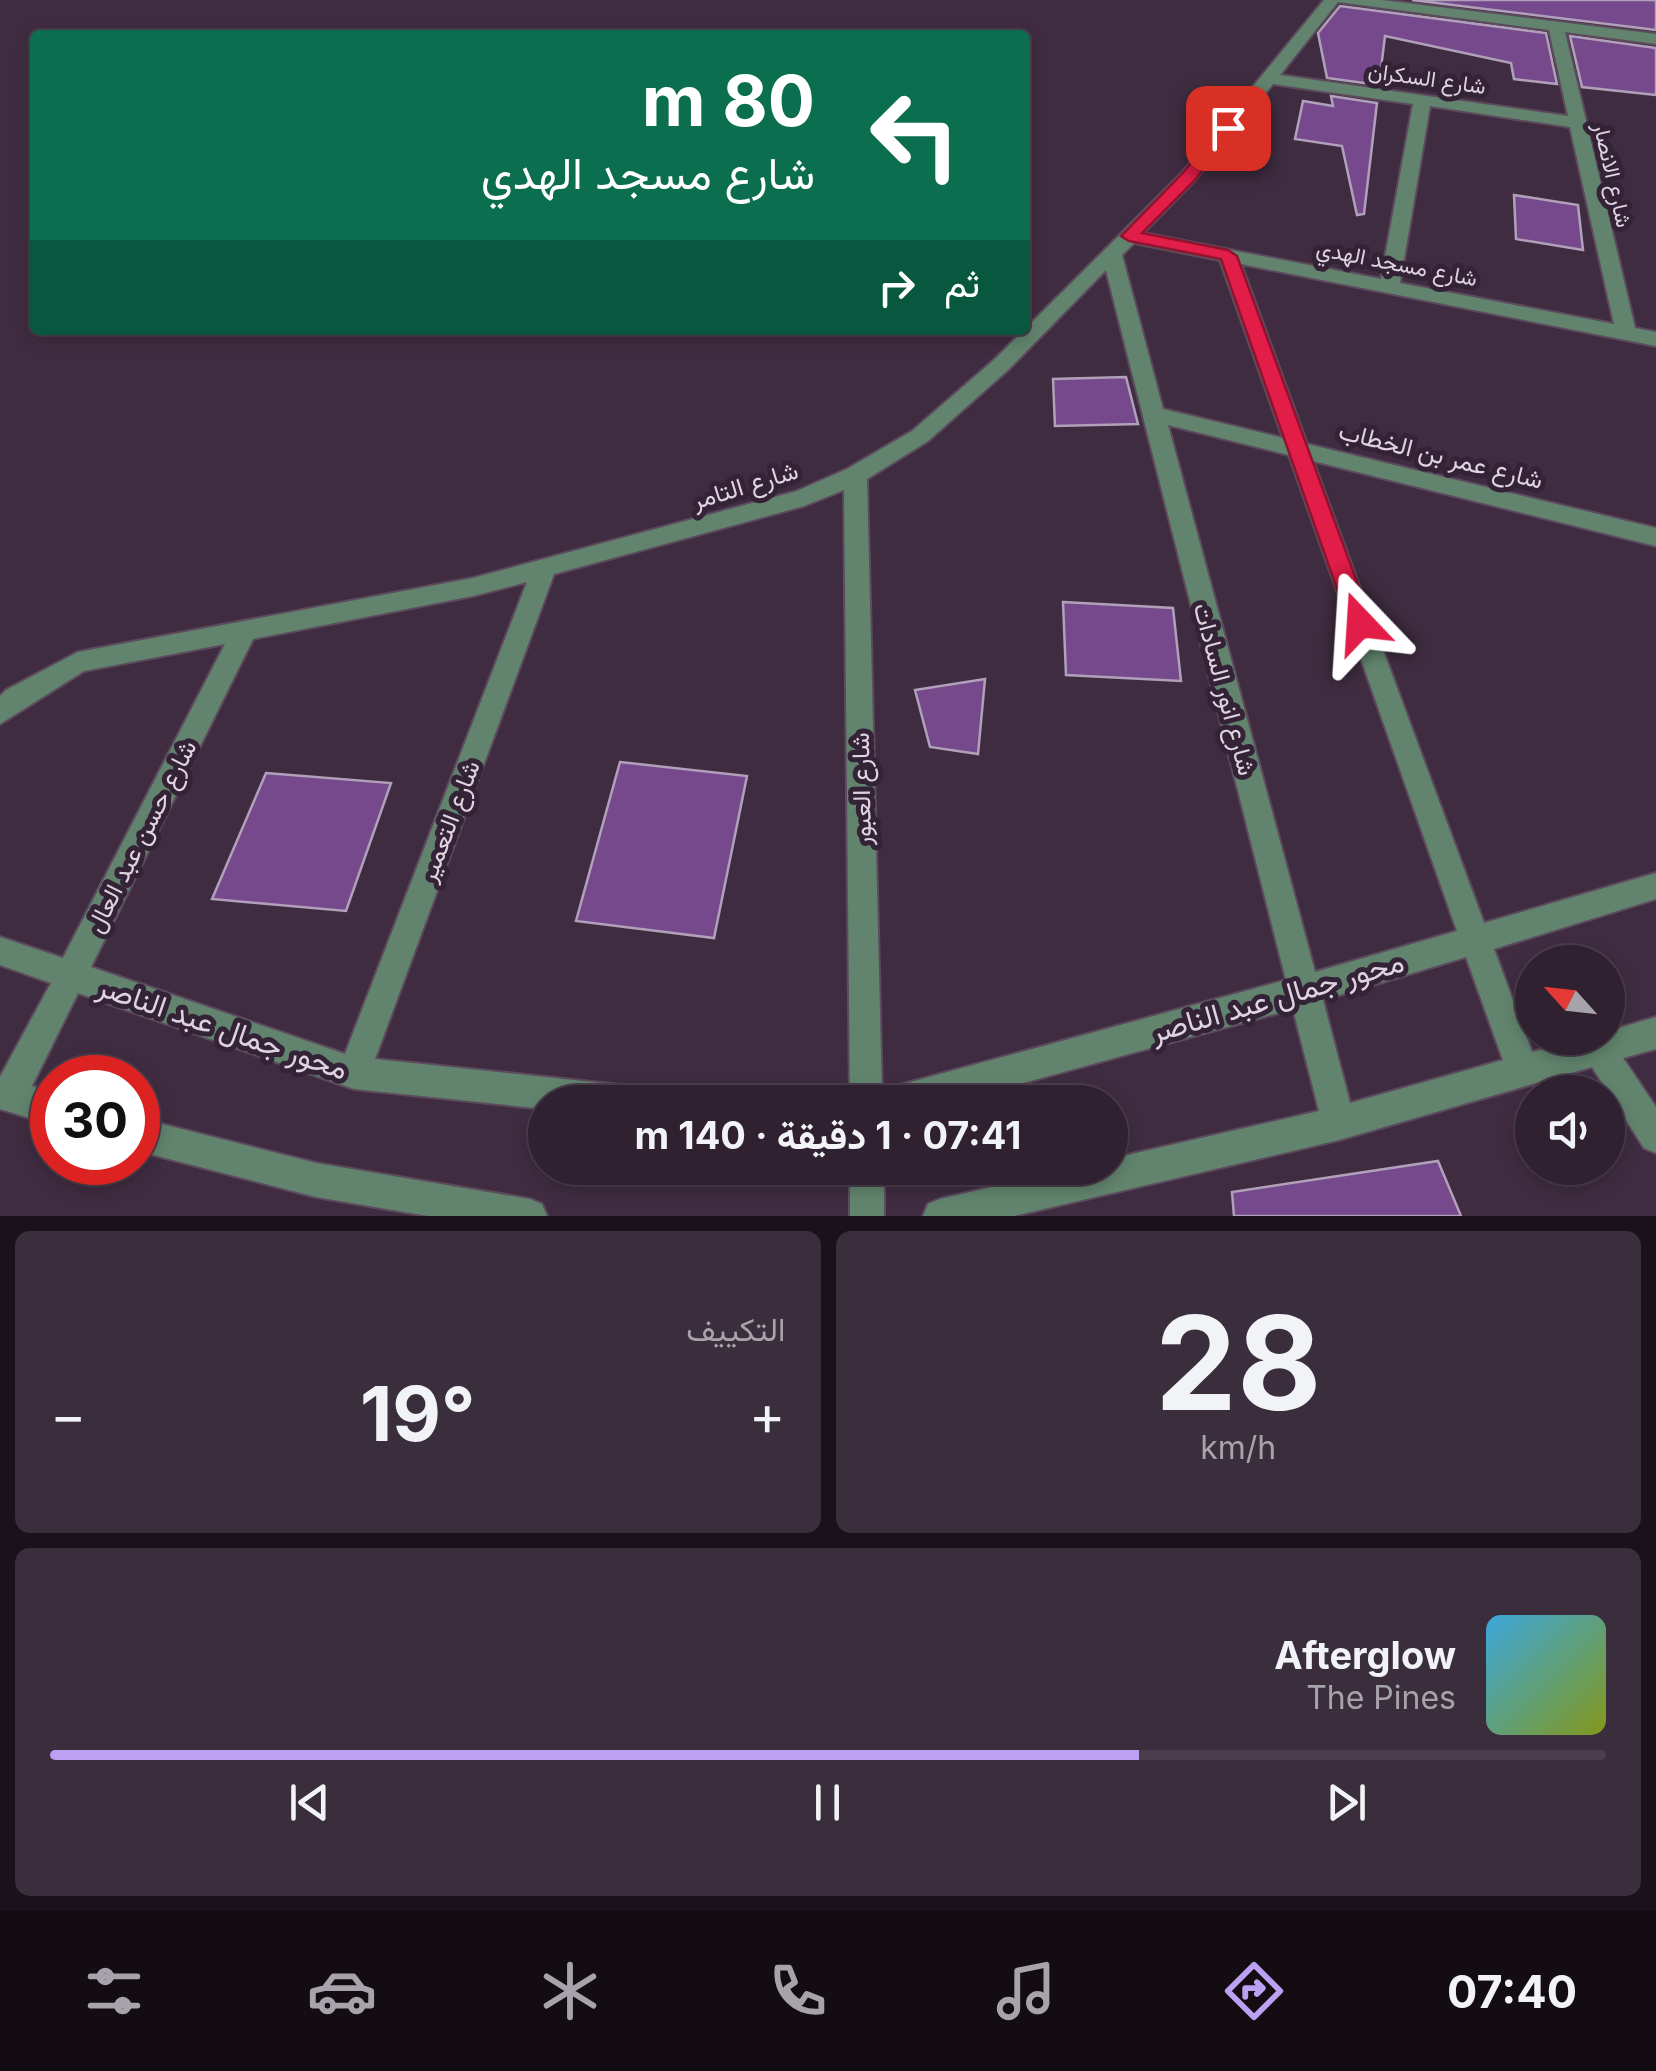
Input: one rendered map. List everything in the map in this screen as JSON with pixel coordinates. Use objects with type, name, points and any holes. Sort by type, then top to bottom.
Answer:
[{"type":"street","name":"شارع التامر","points":[[0,713],[15,698],[78,662],[544,570],[804,498],[856,475],[920,436],[1002,364],[1188,177],[1332,0]]},
{"type":"street","points":[[1345,0],[1656,39]]},
{"type":"street","name":"شارع الانصار","points":[[1556,26],[1626,333]]},
{"type":"street","name":"شارع السكران","points":[[1269,78],[1578,123]]},
{"type":"street","points":[[1389,287],[1422,100]]},
{"type":"street","name":"شارع مسجد الهدي","points":[[1120,245],[1228,256],[1656,339]]},
{"type":"street","name":"شارع انور السادات","points":[[1120,245],[1153,414],[1340,1123]]},
{"type":"street","points":[[1228,256],[1522,1072]]},
{"type":"street","name":"شارع عمر بن الخطاب","points":[[1153,414],[1656,537]]},
{"type":"street","name":"شارع العبور","points":[[856,475],[866,1085]]},
{"type":"street","name":"شارع التعمير","points":[[354,1073],[544,570]]},
{"type":"street","name":"شارع حسن عبد العال","points":[[5,1094],[71,976],[245,630]]},
{"type":"street","name":"محور جمال عبد الناصر","points":[[959,1085],[1304,992],[1656,886]]},
{"type":"street","name":"محور جمال عبد الناصر","points":[[0,952],[354,1073],[528,1091]]},
{"type":"street","points":[[1625,1042],[1656,1033]]},
{"type":"street","points":[[940,1216],[1340,1123],[1582,1055]]},
{"type":"street","points":[[1602,1055],[1656,1136]]},
{"type":"street","points":[[5,1094],[30,1102]]},
{"type":"street","points":[[160,1141],[316,1180],[530,1216]]},
{"type":"street","points":[[866,1185],[867,1216]]},
{"type":"building","points":[[1412,0],[1656,0],[1656,30]]},
{"type":"building","points":[[1340,6],[1546,33],[1557,84],[1514,79],[1511,63],[1385,36],[1379,85],[1327,78],[1318,33]]},
{"type":"building","points":[[1570,36],[1656,48],[1656,95],[1582,87]]},
{"type":"building","points":[[1331,96],[1377,103],[1364,214],[1357,215],[1342,146],[1295,139],[1303,101],[1333,106]]},
{"type":"building","points":[[1514,195],[1578,205],[1583,250],[1516,239]]},
{"type":"building","points":[[1126,377],[1138,424],[1055,426],[1053,379]]},
{"type":"building","points":[[1063,602],[1173,608],[1181,681],[1066,675]]},
{"type":"building","points":[[985,679],[978,754],[930,747],[915,690]]},
{"type":"building","points":[[620,762],[747,776],[714,938],[576,921]]},
{"type":"building","points":[[266,773],[391,783],[346,911],[212,899]]},
{"type":"building","points":[[1438,1161],[1461,1216],[1234,1216],[1232,1192]]},
{"type":"route","points":[[1228,128],[1188,177],[1129,236],[1228,256],[1360,623]]}]
